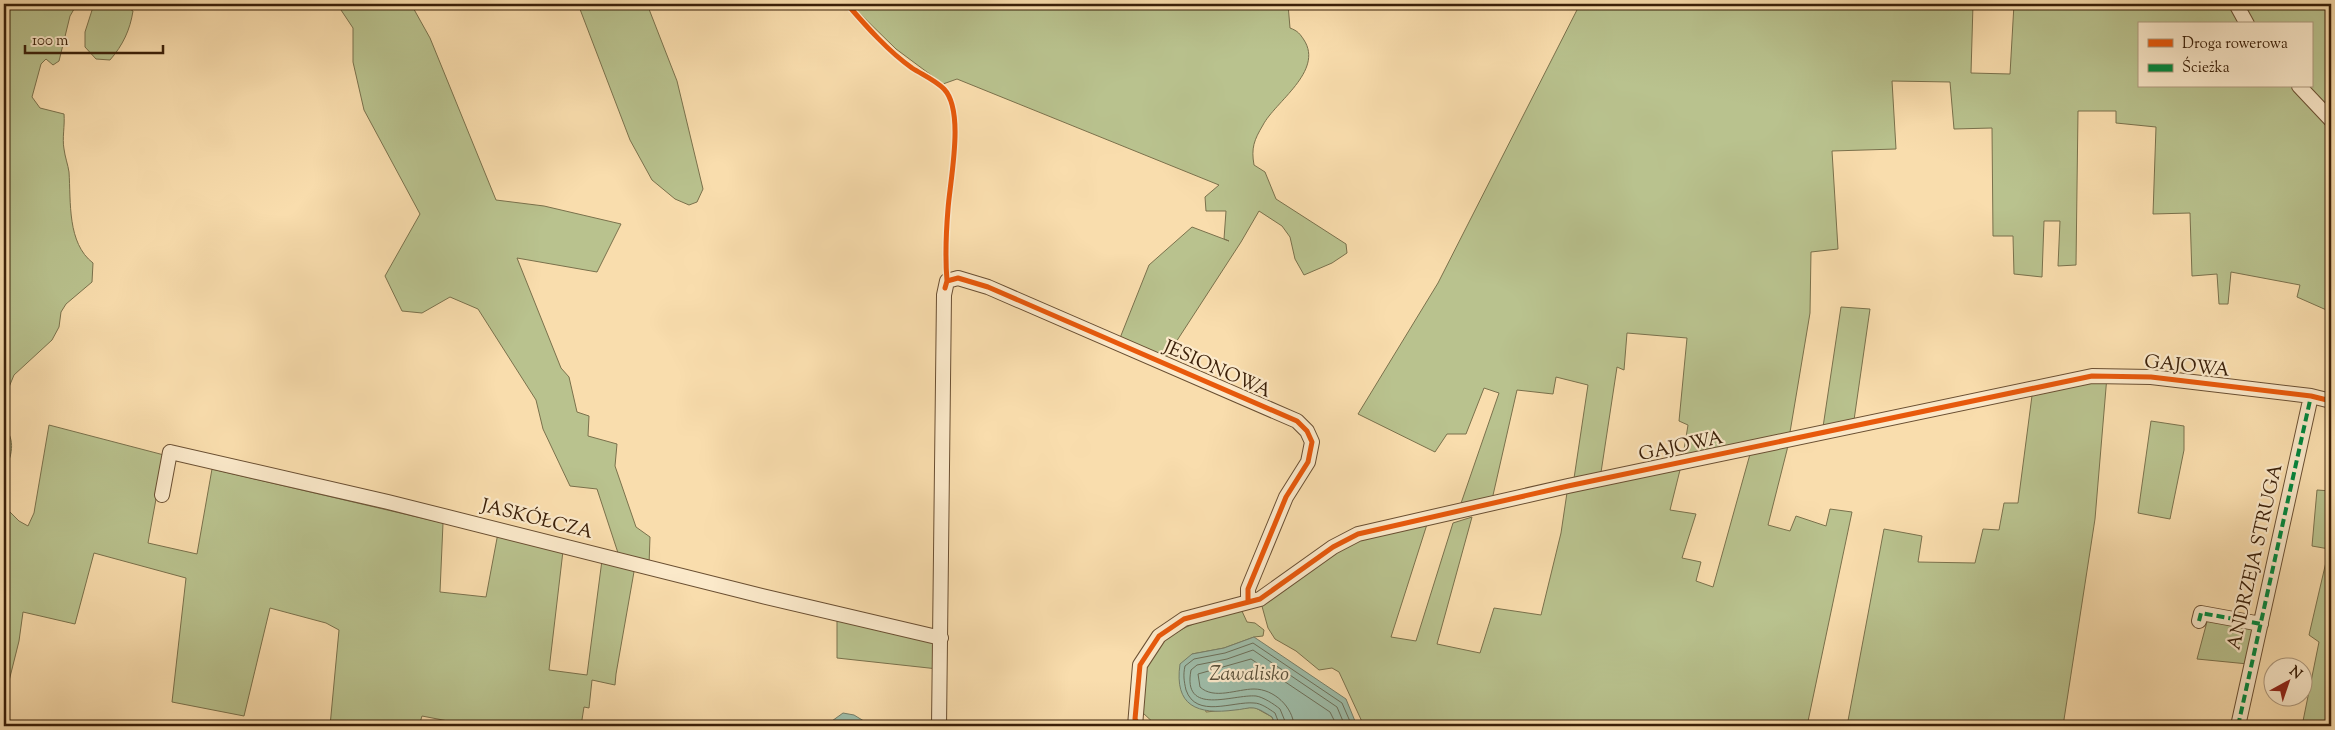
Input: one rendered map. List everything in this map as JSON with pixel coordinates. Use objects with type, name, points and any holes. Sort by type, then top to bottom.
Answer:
[{"type":"street","points":[[2236,4],[2246,22]]},
{"type":"street","points":[[2301,88],[2331,120]]},
{"type":"street","name":"JESIONOWA","points":[[939,726],[944,295],[947,281],[954,278],[988,287],[1288,417],[1303,426],[1312,442],[1308,462],[1286,497],[1248,589],[1248,602]]},
{"type":"street","name":"GAJOWA","points":[[1136,724],[1140,665],[1159,636],[1184,619],[1260,599],[1333,547],[1358,534],[1568,486],[2092,376],[2151,377],[2311,396],[2331,401]]},
{"type":"street","name":"ANDRZEJA STRUGA","points":[[2238,726],[2311,396]]},
{"type":"street","name":"JASKÓŁCZA","points":[[162,495],[170,452],[388,502],[762,596],[939,637]]},
{"type":"street","points":[[2199,621],[2201,613],[2261,624]]},
{"type":"green space","points":[[13,4],[77,4],[70,16],[59,61],[53,65],[46,59],[41,64],[32,97],[40,108],[64,114],[63,145],[69,172],[72,221],[79,245],[93,263],[92,282],[66,304],[61,312],[59,327],[52,340],[14,375],[4,399],[4,18]]},
{"type":"green space","points":[[94,4],[122,4],[133,11],[125,37],[119,49],[110,60],[96,59],[85,47],[85,32]]},
{"type":"green space","points":[[337,4],[411,4],[430,38],[496,200],[544,206],[621,224],[597,272],[517,258],[561,368],[569,377],[577,412],[589,416],[588,436],[617,444],[615,466],[636,527],[650,537],[649,565],[620,559],[597,489],[570,486],[543,429],[536,400],[478,309],[450,297],[422,313],[402,311],[385,276],[420,214],[364,110],[353,62],[353,28]]},
{"type":"green space","points":[[578,4],[647,4],[677,81],[703,189],[697,202],[689,205],[675,199],[652,180],[630,140]]},
{"type":"green space","points":[[850,4],[1288,4],[1290,28],[1299,33],[1304,40],[1308,52],[1308,63],[1296,85],[1269,116],[1260,130],[1253,149],[1254,165],[1265,172],[1276,199],[1346,244],[1347,253],[1332,263],[1304,275],[1295,259],[1290,237],[1282,226],[1259,211],[1165,359],[1120,338],[1149,265],[1192,227],[1229,241],[1224,239],[1226,211],[1206,211],[1205,197],[1219,185],[957,79],[943,84],[896,49]]},
{"type":"green space","points":[[1580,4],[1973,4],[1971,73],[2010,74],[2014,4],[2331,4],[2331,312],[2297,297],[2300,285],[2231,272],[2228,304],[2219,304],[2217,274],[2192,276],[2190,213],[2153,214],[2156,127],[2116,123],[2116,111],[2078,111],[2076,265],[2058,266],[2060,221],[2044,221],[2042,277],[2014,274],[2013,236],[1993,236],[1992,128],[1954,129],[1950,82],[1892,81],[1896,149],[1832,151],[1838,249],[1811,252],[1810,313],[1787,450],[1768,525],[1790,531],[1796,516],[1826,526],[1830,509],[1852,512],[1807,726],[1364,726],[1339,672],[1332,668],[1319,670],[1296,651],[1275,639],[1268,628],[1260,599],[1333,547],[1429,518],[1391,637],[1416,641],[1453,523],[1472,517],[1437,644],[1480,653],[1494,608],[1541,615],[1561,533],[1568,486],[1573,485],[1588,385],[1556,377],[1553,394],[1517,390],[1491,504],[1458,512],[1499,393],[1484,388],[1466,434],[1447,434],[1435,452],[1358,414],[1438,283]],"holes":[[[1627,333],[1687,338],[1679,421],[1688,425],[1682,462],[1600,479],[1617,367],[1624,370]],[[1752,447],[1713,587],[1696,581],[1701,562],[1682,558],[1696,514],[1670,510],[1682,462]]]},
{"type":"green space","points":[[1841,307],[1870,309],[1854,420],[1823,427]]},
{"type":"green space","points":[[2107,376],[2095,519],[2063,726],[1847,726],[1884,529],[1922,536],[1918,562],[1975,563],[1983,529],[1999,530],[2004,503],[2018,503],[2033,388]]},
{"type":"green space","points":[[2151,421],[2184,426],[2184,450],[2170,519],[2138,513]]},
{"type":"green space","points":[[49,425],[164,455],[148,543],[197,554],[212,469],[443,523],[440,592],[486,597],[498,533],[563,551],[549,670],[587,675],[602,560],[635,566],[615,685],[592,680],[589,708],[584,707],[581,726],[474,726],[422,716],[419,726],[330,726],[339,630],[326,623],[270,608],[244,716],[172,702],[186,578],[94,553],[75,624],[23,612],[19,641],[4,701],[4,506],[19,521],[28,526],[34,513]]},
{"type":"green space","points":[[4,427],[10,437],[12,448],[4,470]]},
{"type":"green space","points":[[2317,490],[2331,491],[2331,726],[2302,726],[2306,708],[2312,708],[2312,677],[2319,642],[2309,635],[2329,549],[2312,546]]},
{"type":"green space","points":[[1241,609],[1247,622],[1255,623],[1264,630],[1263,636],[1254,637],[1224,648],[1192,654],[1206,712],[1254,707],[1272,717],[1276,726],[1157,726],[1143,713],[1143,682],[1147,665],[1155,651],[1179,631],[1209,618]]},
{"type":"green space","points":[[837,615],[937,641],[938,669],[837,658]]},
{"type":"green space","points":[[2208,618],[2256,628],[2248,664],[2197,659]]},
{"type":"water","name":"Zawalisko","points":[[1254,637],[1346,699],[1357,726],[1276,726],[1272,717],[1256,709],[1210,711],[1191,705],[1181,690],[1179,678],[1180,664],[1192,654],[1224,648]]},
{"type":"water","points":[[843,713],[854,715],[872,726],[825,726]]},
{"type":"marked path","points":[[2238,726],[2311,396]]},
{"type":"marked path","points":[[2199,621],[2201,613],[2261,624]]},
{"type":"cycle path","points":[[847,4],[894,54],[912,68],[933,80],[944,89],[950,99],[954,113],[955,146],[947,227],[947,281]]},
{"type":"cycle path","points":[[945,288],[947,281],[958,278],[988,287],[1297,421],[1307,431],[1312,442],[1308,462],[1286,497],[1248,589],[1248,602]]},
{"type":"cycle path","points":[[1139,726],[1135,719],[1140,665],[1159,636],[1184,619],[1260,599],[1333,547],[1358,534],[1568,486],[2092,376],[2151,377],[2311,396],[2331,401]]}]
